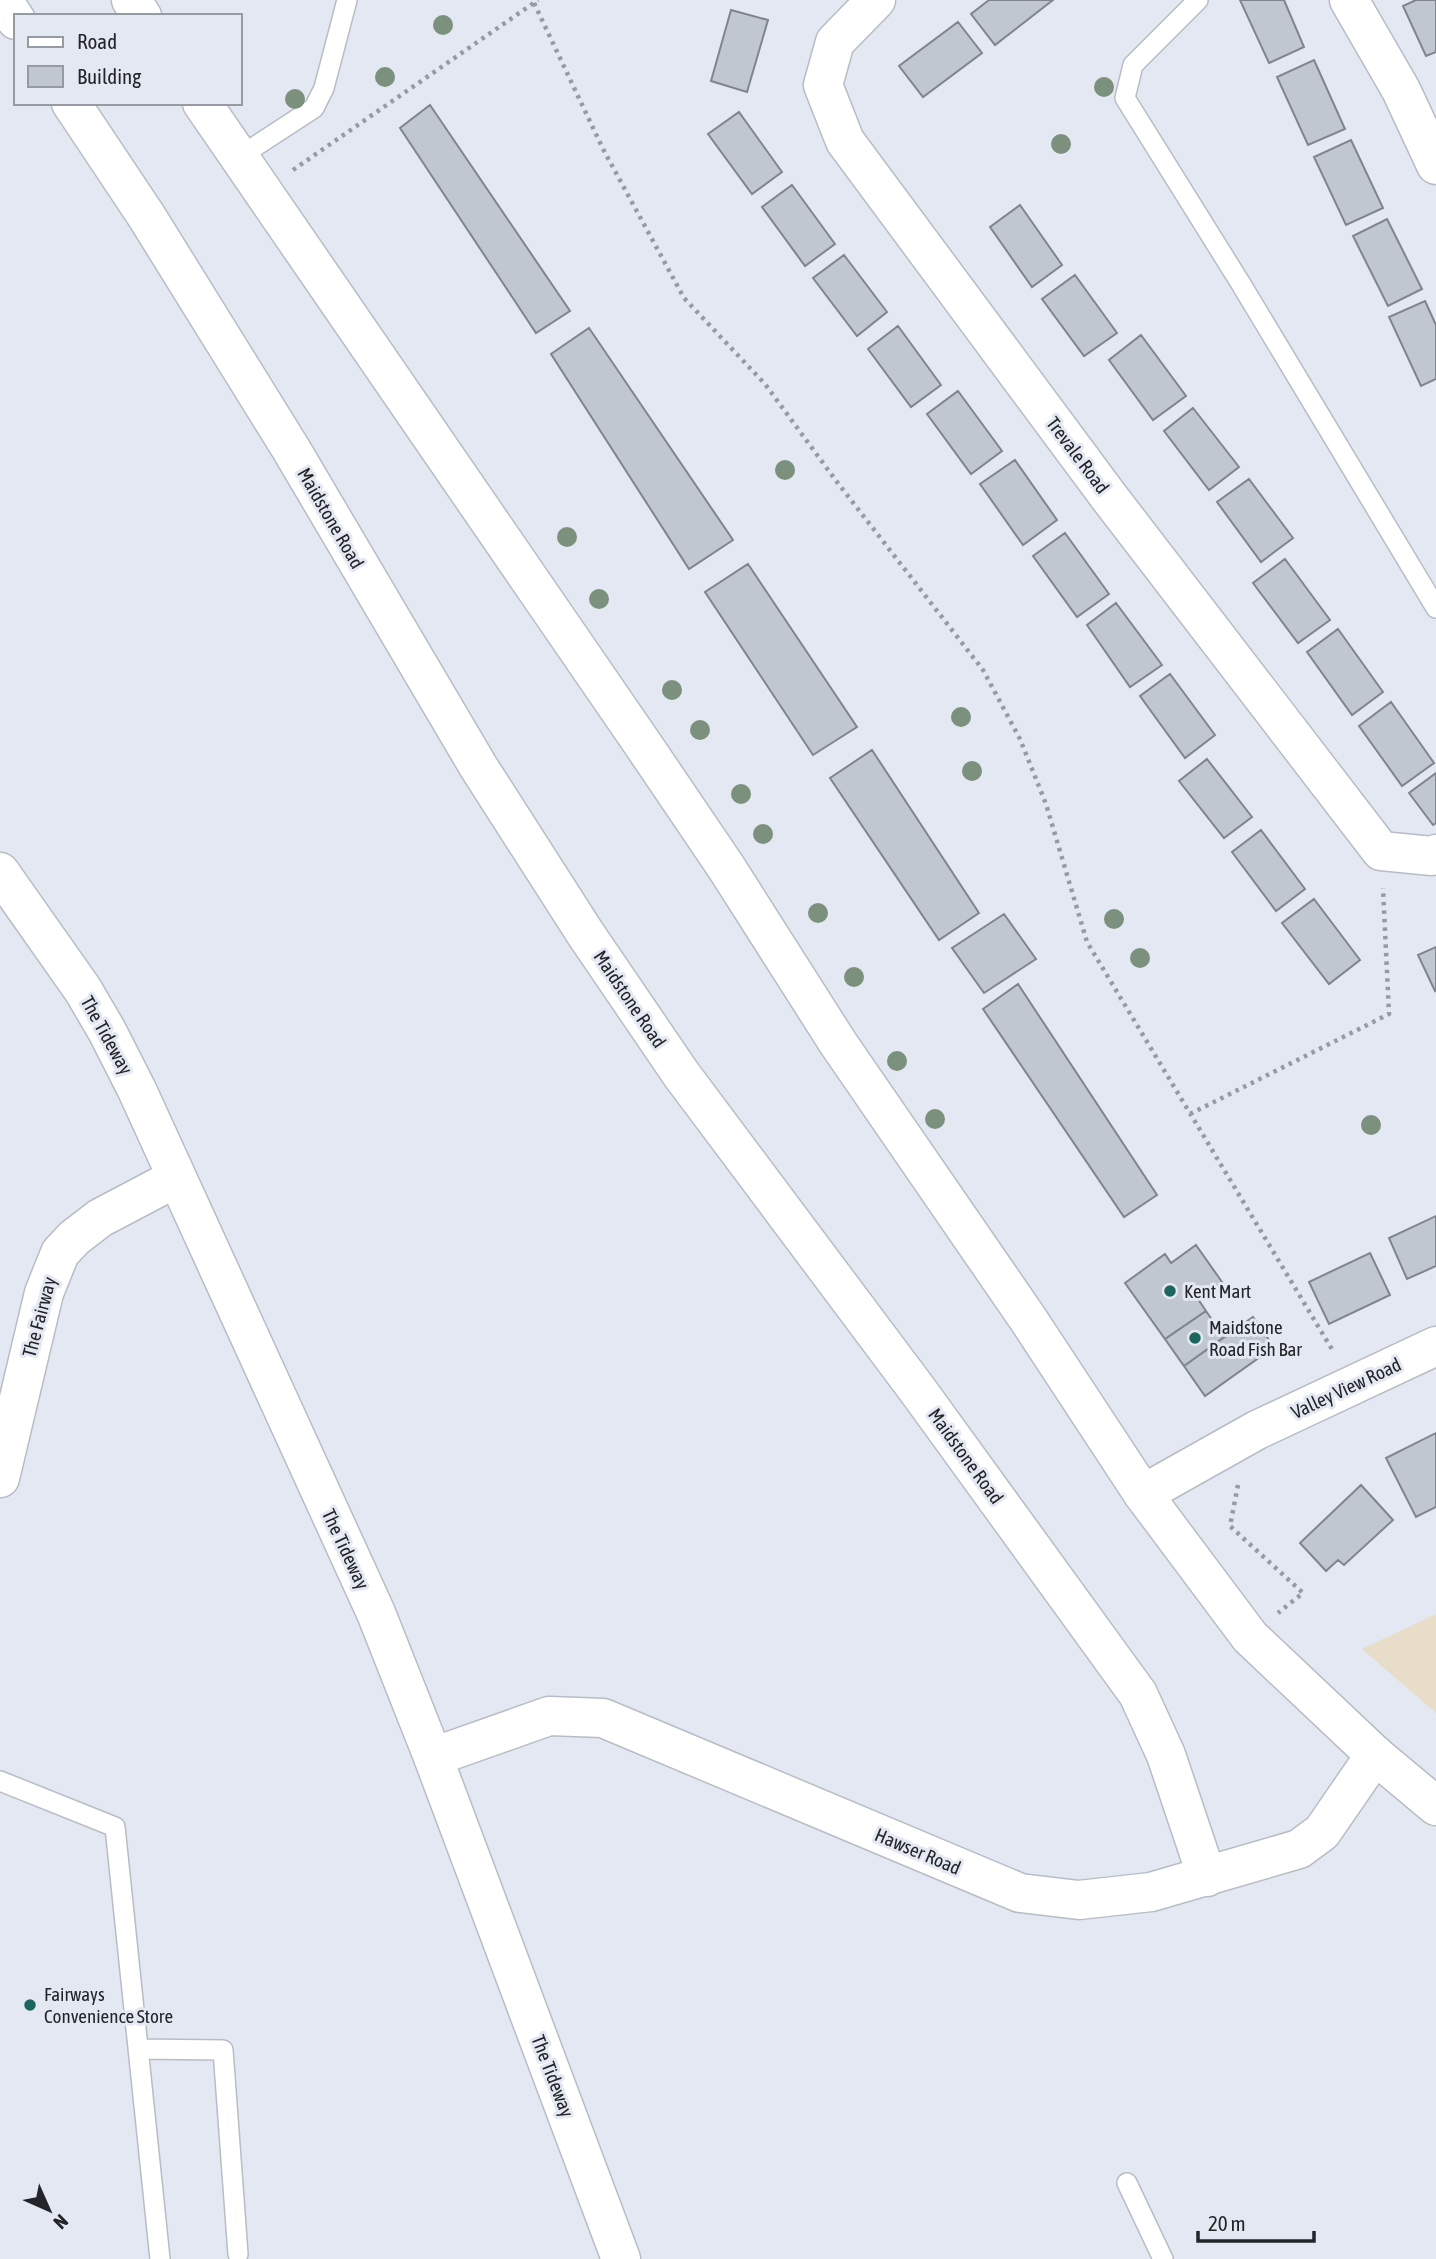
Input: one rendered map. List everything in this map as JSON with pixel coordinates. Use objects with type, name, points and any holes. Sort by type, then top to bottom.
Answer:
[{"type":"street","points":[[2,0],[14,17]]},
{"type":"street","name":"Trevale Road","points":[[876,0],[835,42],[823,85],[845,141],[1109,497],[1381,851]]},
{"type":"street","points":[[1349,0],[1401,90],[1436,165]]},
{"type":"street","name":"Maidstone Road","points":[[72,105],[270,414],[478,766],[585,933],[681,1074],[919,1392],[1138,1694],[1166,1755],[1207,1877]]},
{"type":"street","points":[[203,105],[719,856],[838,1043],[1028,1319],[1143,1494],[1250,1637],[1375,1755],[1436,1806]]},
{"type":"street","points":[[1381,851],[1432,856],[1436,854]]},
{"type":"street","name":"The Tideway","points":[[0,872],[72,974],[107,1031],[137,1090],[376,1613],[433,1757],[621,2259]]},
{"type":"street","name":"The Fairway","points":[[0,1478],[44,1293],[60,1253],[100,1218],[176,1178]]},
{"type":"street","name":"Valley View Road","points":[[1143,1494],[1256,1430],[1436,1346]]},
{"type":"street","name":"Hawser Road","points":[[433,1757],[549,1716],[603,1718],[1020,1893],[1079,1900],[1151,1892],[1299,1849],[1322,1832],[1375,1755]]},
{"type":"lane","points":[[239,157],[314,108],[324,88],[347,0]]},
{"type":"lane","points":[[1198,0],[1133,65],[1125,98],[1241,284],[1436,608]]},
{"type":"lane","points":[[0,1781],[115,1827],[160,2259]]},
{"type":"lane","points":[[139,2049],[223,2050],[238,2254]]},
{"type":"lane","points":[[1127,2183],[1163,2259]]},
{"type":"path","points":[[264,191],[536,2],[603,149],[684,298],[765,384],[837,482],[984,670],[1020,739],[1046,804],[1087,942],[1353,1384]]},
{"type":"path","points":[[1190,1114],[1389,1014],[1381,851]]},
{"type":"shaded area","points":[[1436,1614],[1436,1713],[1362,1649]]},
{"type":"building","points":[[989,0],[1053,0],[995,45],[971,14]]},
{"type":"building","points":[[1240,0],[1284,0],[1304,47],[1269,63]]},
{"type":"building","points":[[1416,0],[1436,0],[1436,52],[1426,56],[1403,6]]},
{"type":"building","points":[[731,10],[768,20],[747,92],[711,81]]},
{"type":"building","points":[[958,22],[982,53],[923,97],[899,66]]},
{"type":"building","points":[[1314,60],[1345,129],[1308,145],[1277,77]]},
{"type":"building","points":[[430,105],[570,311],[536,333],[400,128]]},
{"type":"building","points":[[739,112],[782,172],[752,194],[708,134]]},
{"type":"building","points":[[1351,140],[1383,208],[1346,225],[1314,157]]},
{"type":"building","points":[[792,185],[835,244],[805,266],[762,207]]},
{"type":"building","points":[[1020,205],[1062,265],[1032,287],[990,227]]},
{"type":"building","points":[[1387,219],[1422,289],[1388,306],[1353,236]]},
{"type":"building","points":[[844,255],[887,312],[857,336],[813,278]]},
{"type":"building","points":[[1075,275],[1117,333],[1084,356],[1042,299]]},
{"type":"building","points":[[1425,301],[1436,325],[1436,379],[1421,386],[1389,317]]},
{"type":"building","points":[[898,326],[941,385],[911,407],[868,349]]},
{"type":"building","points":[[589,328],[733,540],[689,569],[551,354]]},
{"type":"building","points":[[1141,335],[1186,396],[1153,420],[1109,360]]},
{"type":"building","points":[[958,391],[1002,451],[971,474],[927,414]]},
{"type":"building","points":[[1193,408],[1239,467],[1209,490],[1164,431]]},
{"type":"building","points":[[1015,460],[1057,520],[1023,545],[980,484]]},
{"type":"building","points":[[1249,479],[1293,538],[1261,562],[1217,502]]},
{"type":"building","points":[[1065,533],[1109,594],[1077,617],[1033,556]]},
{"type":"building","points":[[1285,559],[1330,620],[1298,643],[1253,583]]},
{"type":"building","points":[[748,564],[857,727],[813,755],[705,592]]},
{"type":"building","points":[[1116,603],[1162,665],[1130,687],[1087,625]]},
{"type":"building","points":[[1338,629],[1383,692],[1352,715],[1307,652]]},
{"type":"building","points":[[1170,674],[1215,735],[1185,758],[1140,696]]},
{"type":"building","points":[[1391,702],[1434,763],[1402,786],[1359,726]]},
{"type":"building","points":[[872,750],[979,913],[939,940],[830,778]]},
{"type":"building","points":[[1207,759],[1252,817],[1224,838],[1179,781]]},
{"type":"building","points":[[1436,773],[1436,823],[1433,825],[1409,793]]},
{"type":"building","points":[[1261,830],[1305,889],[1276,911],[1232,852]]},
{"type":"building","points":[[1314,899],[1360,960],[1329,984],[1282,923]]},
{"type":"building","points":[[1004,914],[1036,959],[984,993],[952,948]]},
{"type":"building","points":[[1436,947],[1436,990],[1435,991],[1418,955]]},
{"type":"building","points":[[1018,984],[1157,1195],[1124,1217],[983,1009]]},
{"type":"building","points":[[1436,1216],[1436,1266],[1407,1279],[1389,1238]]},
{"type":"building","name":"Kent Mart","points":[[1196,1245],[1222,1282],[1198,1299],[1206,1311],[1165,1339],[1125,1283],[1165,1254],[1171,1263]]},
{"type":"building","points":[[1370,1253],[1390,1295],[1329,1324],[1309,1282]]},
{"type":"building","name":"Maidstone Road Fish Bar","points":[[1206,1311],[1224,1337],[1184,1366],[1165,1339]]},
{"type":"building","points":[[1253,1317],[1274,1347],[1205,1396],[1184,1366]]},
{"type":"building","points":[[1436,1433],[1436,1507],[1416,1517],[1386,1458]]},
{"type":"building","points":[[1361,1485],[1393,1520],[1344,1565],[1338,1560],[1326,1571],[1300,1543]]},
{"type":"place","name":"Kent Mart","points":[[1170,1291]]},
{"type":"place","name":"Maidstone Road Fish Bar","points":[[1195,1338]]},
{"type":"place","name":"Fairways Convenience Store","points":[[30,2005]]}]
